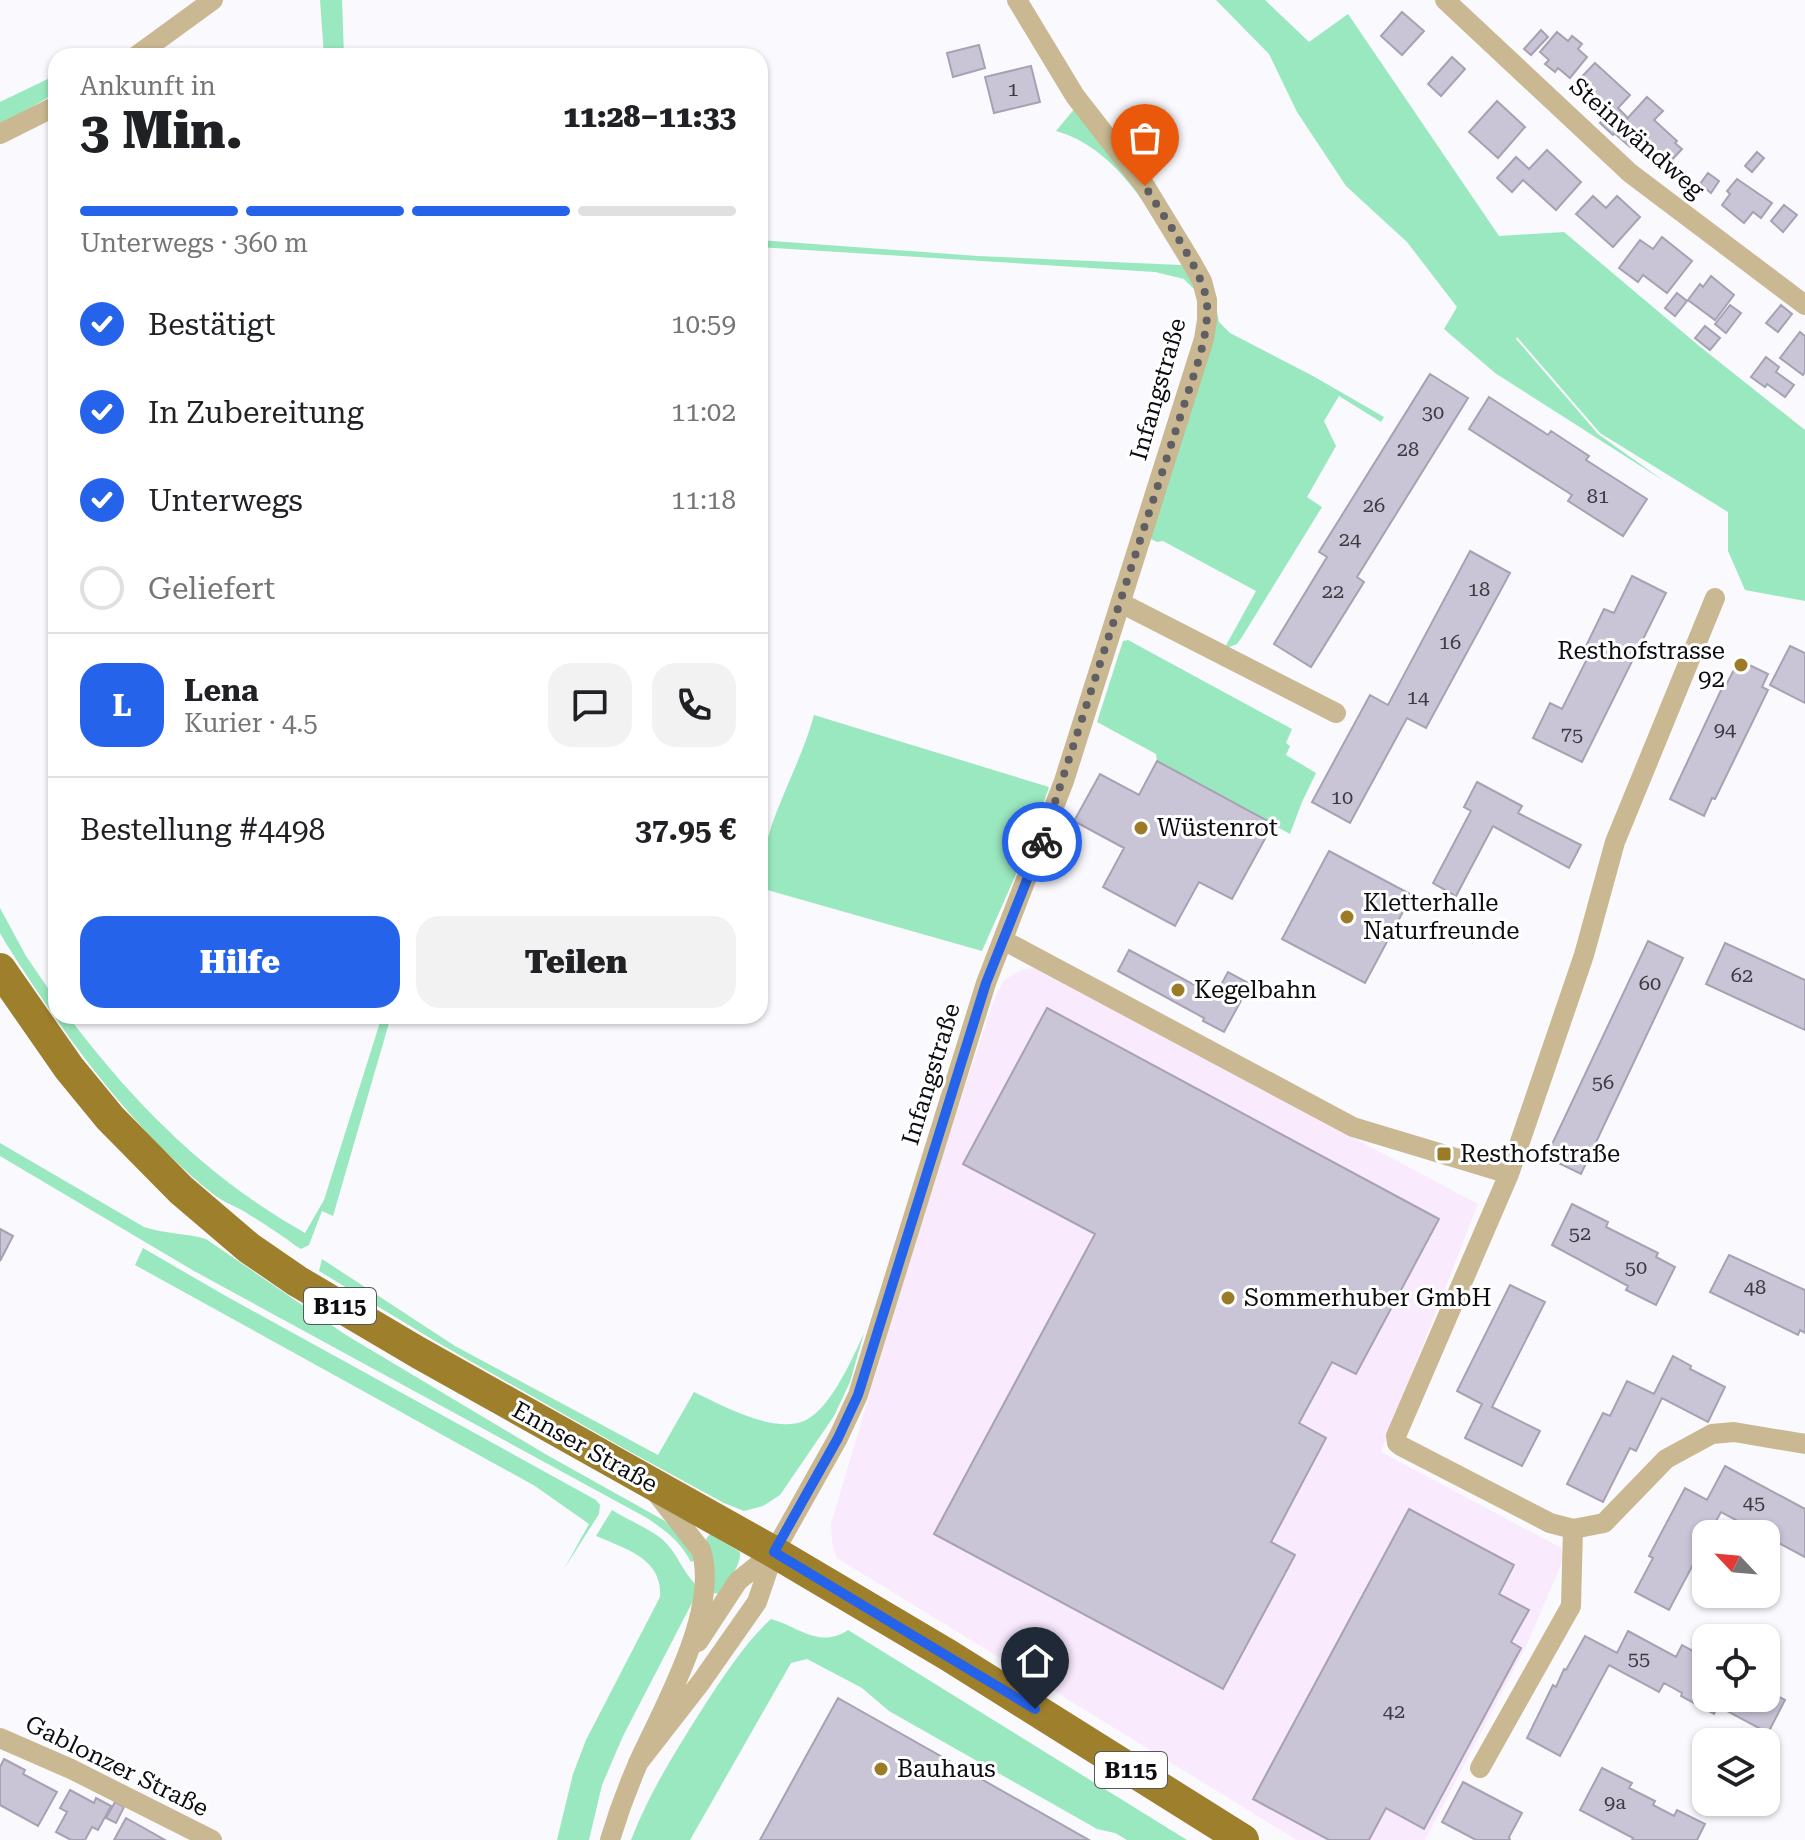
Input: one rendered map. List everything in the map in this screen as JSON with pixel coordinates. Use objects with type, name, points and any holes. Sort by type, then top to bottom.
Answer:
[{"type":"main road","name":"Ennser Straße","points":[[0,969],[44,1034],[110,1118],[181,1190],[249,1248],[297,1281],[419,1353],[774,1552],[948,1655],[1243,1840]]},
{"type":"street","points":[[147,48],[213,0]]},
{"type":"street","name":"Infangstraße","points":[[774,1552],[838,1438],[858,1395],[986,983],[1043,842],[1121,603],[1199,359],[1207,320],[1207,300],[1202,281],[1192,263],[1145,186],[1075,96],[1017,0]]},
{"type":"street","name":"Steinwändweg","points":[[1445,0],[1630,173],[1805,305]]},
{"type":"street","points":[[0,134],[48,110]]},
{"type":"street","points":[[1715,598],[1615,842],[1584,955],[1509,1174],[1396,1433],[1396,1440],[1401,1446],[1550,1523],[1573,1529],[1604,1523],[1666,1459],[1712,1434],[1734,1432],[1805,1444]]},
{"type":"street","points":[[1121,603],[1336,713]]},
{"type":"street","points":[[1003,940],[1353,1127],[1509,1174]]},
{"type":"street","points":[[610,1840],[638,1763],[680,1672],[704,1598],[704,1560],[694,1539],[648,1483]]},
{"type":"street","points":[[1480,1768],[1571,1606],[1573,1529]]},
{"type":"street","points":[[680,1672],[733,1587],[774,1552]]},
{"type":"street","points":[[638,1763],[701,1682],[757,1602],[774,1552]]},
{"type":"street","name":"Gablonzer Straße","points":[[0,1738],[71,1769],[212,1840]]},
{"type":"shaded area","points":[[1034,968],[1478,1204],[1381,1452],[1567,1551],[1527,1644],[1425,1840],[1297,1840],[837,1558],[831,1524],[933,1182],[994,1000],[1004,980],[1021,970]]},
{"type":"green space","points":[[320,0],[342,0],[344,48],[323,48]]},
{"type":"green space","points":[[1216,0],[1265,0],[1309,42],[1348,14],[1499,236],[1564,232],[1805,430],[1805,601],[1745,590],[1728,551],[1728,512],[1600,433],[1517,337],[1598,434],[1664,481],[1495,373],[1444,329],[1457,307],[1407,242],[1346,186],[1297,112],[1269,54]]},
{"type":"green space","points":[[48,79],[48,98],[0,125],[0,102]]},
{"type":"green space","points":[[1076,107],[1098,133],[1143,201],[1114,166],[1078,139],[1056,131]]},
{"type":"green space","points":[[1149,210],[1193,276],[1197,292],[1184,279],[1155,272],[768,248],[768,241],[978,256],[1181,265],[1182,261]]},
{"type":"green space","points":[[1211,281],[1219,322],[1230,333],[1384,417],[1381,422],[1339,396],[1324,421],[1336,446],[1307,497],[1322,507],[1242,637],[1237,644],[1224,649],[1256,591],[1163,541],[1157,542],[1147,537]]},
{"type":"green space","points":[[1128,640],[1292,729],[1286,743],[1290,746],[1286,755],[1316,773],[1290,834],[1157,761],[1156,754],[1097,722],[1123,641]]},
{"type":"green space","points":[[814,715],[1049,787],[1029,845],[982,951],[768,890],[768,837]]},
{"type":"green space","points":[[0,908],[48,988],[48,1006],[29,979],[0,933]]},
{"type":"green space","points":[[61,1024],[74,1024],[147,1109],[205,1164],[270,1212],[305,1233],[324,1200],[379,1024],[389,1024],[333,1216],[322,1211],[309,1245],[301,1249],[217,1197],[182,1168],[126,1109]]},
{"type":"green space","points":[[0,1143],[144,1227],[206,1239],[346,1335],[547,1455],[665,1521],[686,1542],[695,1560],[691,1562],[672,1537],[647,1518],[194,1271],[0,1156]]},
{"type":"green space","points":[[143,1248],[596,1500],[600,1505],[599,1514],[564,1569],[589,1524],[535,1486],[135,1265]]},
{"type":"green space","points":[[322,1259],[455,1346],[658,1455],[694,1392],[734,1411],[765,1421],[793,1424],[806,1420],[832,1394],[864,1333],[850,1382],[834,1416],[780,1495],[763,1506],[744,1511],[625,1449],[435,1341],[319,1271]]},
{"type":"green space","points":[[612,1510],[662,1539],[696,1585],[693,1601],[623,1736],[602,1785],[589,1840],[557,1840],[573,1774],[586,1740],[660,1597],[659,1584],[649,1564],[630,1551],[596,1536]]},
{"type":"green space","points":[[710,1534],[740,1552],[736,1569],[719,1594],[714,1593],[714,1566],[706,1539]]},
{"type":"green space","points":[[771,1619],[819,1637],[838,1635],[848,1630],[1187,1840],[1127,1840],[1115,1833],[1097,1829],[889,1711],[862,1688],[807,1659],[791,1663],[690,1840],[631,1840],[675,1753],[736,1659]]},
{"type":"building","points":[[1402,12],[1424,31],[1402,55],[1381,36]]},
{"type":"building","points":[[1541,30],[1548,37],[1531,55],[1524,49]]},
{"type":"building","points":[[1557,32],[1568,41],[1572,36],[1582,44],[1578,49],[1587,57],[1570,78],[1558,68],[1555,72],[1545,64],[1549,60],[1540,52]]},
{"type":"building","points":[[979,45],[985,68],[953,77],[947,53]]},
{"type":"building","points":[[1452,57],[1465,69],[1441,96],[1428,84]]},
{"type":"building","points":[[1595,63],[1630,95],[1618,108],[1628,118],[1613,135],[1600,123],[1605,117],[1572,87]]},
{"type":"building","points":[[1031,66],[1040,102],[994,113],[985,77]]},
{"type":"building","points":[[1647,97],[1663,111],[1654,120],[1682,149],[1668,164],[1662,158],[1656,165],[1633,144],[1630,147],[1614,133]]},
{"type":"building","points":[[1497,101],[1525,127],[1498,158],[1469,132]]},
{"type":"building","points":[[1547,150],[1581,182],[1556,210],[1523,180],[1512,192],[1497,178],[1516,157],[1529,169]]},
{"type":"building","points":[[1757,152],[1764,158],[1752,172],[1745,166]]},
{"type":"building","points":[[1708,173],[1719,181],[1711,193],[1700,184]]},
{"type":"building","points":[[1737,179],[1772,203],[1761,218],[1753,212],[1744,223],[1722,205],[1730,194],[1727,191]]},
{"type":"building","points":[[1593,196],[1606,208],[1617,196],[1640,217],[1613,247],[1576,214]]},
{"type":"building","points":[[1784,205],[1797,215],[1783,232],[1771,221]]},
{"type":"building","points":[[1662,237],[1692,261],[1667,293],[1643,275],[1638,282],[1619,268],[1640,240],[1653,249]]},
{"type":"building","points":[[1711,276],[1734,295],[1715,320],[1688,300],[1700,284],[1703,287]]},
{"type":"building","points":[[1677,293],[1687,301],[1675,316],[1665,308]]},
{"type":"building","points":[[1730,305],[1741,313],[1726,333],[1715,324]]},
{"type":"building","points":[[1781,305],[1792,314],[1778,332],[1766,323]]},
{"type":"building","points":[[1705,326],[1720,338],[1710,350],[1695,338]]},
{"type":"building","points":[[1800,332],[1805,336],[1803,375],[1780,358]]},
{"type":"building","points":[[1766,357],[1779,367],[1776,372],[1794,385],[1785,397],[1751,377]]},
{"type":"building","points":[[1430,374],[1468,398],[1357,577],[1364,582],[1311,667],[1274,644],[1327,557],[1319,552]]},
{"type":"building","points":[[1489,397],[1548,435],[1551,431],[1589,456],[1586,460],[1647,499],[1623,536],[1568,501],[1572,495],[1469,429]]},
{"type":"building","points":[[1470,551],[1510,573],[1426,728],[1407,718],[1350,823],[1312,802],[1370,695],[1388,705]]},
{"type":"building","points":[[1632,576],[1666,593],[1582,762],[1533,738],[1550,703],[1562,709],[1591,651],[1585,648],[1604,609],[1614,613]]},
{"type":"building","points":[[1790,646],[1805,653],[1805,703],[1770,685]]},
{"type":"building","points":[[1739,660],[1768,674],[1762,687],[1768,690],[1704,816],[1670,799],[1722,688]]},
{"type":"building","points":[[1157,761],[1273,824],[1232,899],[1199,882],[1175,926],[1103,887],[1124,848],[1074,821],[1100,774],[1139,795]]},
{"type":"building","points":[[1477,782],[1522,806],[1518,813],[1581,845],[1569,868],[1493,826],[1456,896],[1433,883],[1471,811],[1464,807]]},
{"type":"building","name":"Kletterhalle Naturfreunde","points":[[1329,851],[1412,895],[1365,983],[1282,939]]},
{"type":"building","points":[[1648,941],[1683,958],[1581,1174],[1546,1157]]},
{"type":"building","points":[[1725,943],[1805,980],[1805,1030],[1706,984]]},
{"type":"building","name":"Kegelbahn","points":[[1129,950],[1215,996],[1228,972],[1250,984],[1224,1032],[1118,971]]},
{"type":"building","name":"Sommerhuber GmbH","points":[[1047,1008],[1439,1219],[1356,1374],[1332,1362],[1299,1423],[1326,1438],[1271,1542],[1295,1555],[1223,1689],[934,1534],[1095,1234],[963,1164]]},
{"type":"building","points":[[1572,1204],[1608,1222],[1606,1227],[1658,1253],[1656,1257],[1675,1267],[1656,1305],[1626,1290],[1628,1286],[1552,1245]]},
{"type":"building","points":[[0,1229],[13,1236],[0,1261]]},
{"type":"building","points":[[1729,1255],[1805,1290],[1805,1333],[1800,1330],[1798,1335],[1710,1292]]},
{"type":"building","points":[[1510,1285],[1545,1302],[1492,1407],[1540,1431],[1522,1466],[1465,1438],[1482,1404],[1457,1391]]},
{"type":"building","points":[[1673,1356],[1691,1366],[1690,1369],[1725,1387],[1708,1422],[1662,1398],[1636,1451],[1630,1448],[1603,1502],[1567,1484],[1603,1413],[1610,1416],[1627,1381],[1654,1394]]},
{"type":"building","points":[[1725,1466],[1805,1509],[1805,1557],[1780,1544],[1780,1520],[1736,1520],[1721,1512],[1717,1520],[1692,1520],[1692,1566],[1669,1610],[1635,1592],[1653,1558],[1649,1556],[1685,1488],[1707,1500]]},
{"type":"building","points":[[1409,1509],[1514,1565],[1499,1594],[1529,1610],[1511,1642],[1521,1648],[1424,1829],[1386,1808],[1369,1840],[1329,1840],[1253,1799]]},
{"type":"building","points":[[1628,1631],[1676,1657],[1682,1645],[1692,1650],[1692,1702],[1664,1683],[1659,1692],[1609,1665],[1560,1756],[1527,1738],[1553,1685],[1556,1687],[1585,1636],[1617,1653]]},
{"type":"building","name":"Bauhaus","points":[[838,1698],[1089,1840],[760,1840]]},
{"type":"building","points":[[1729,1712],[1779,1712],[1771,1728],[1759,1728]]},
{"type":"building","points":[[4,1759],[25,1770],[23,1774],[57,1792],[38,1826],[0,1805],[0,1767]]},
{"type":"building","points":[[1602,1768],[1632,1783],[1629,1788],[1655,1801],[1653,1805],[1674,1816],[1677,1810],[1705,1824],[1697,1840],[1632,1840],[1580,1810]]},
{"type":"building","points":[[1463,1782],[1522,1813],[1510,1840],[1476,1840],[1442,1822]]},
{"type":"building","points":[[70,1790],[94,1803],[96,1798],[111,1806],[98,1830],[92,1827],[85,1840],[71,1840],[56,1832],[67,1812],[60,1808]]},
{"type":"building","points":[[115,1802],[124,1807],[116,1823],[106,1818]]},
{"type":"building","points":[[126,1818],[165,1840],[114,1840]]},
{"type":"way so far","points":[[1042,842],[1199,359],[1207,320],[1207,300],[1202,281],[1145,186]]},
{"type":"place","name":"Resthofstrasse 92","points":[[1741,665]]},
{"type":"place","name":"Wüstenrot","points":[[1141,828]]},
{"type":"place","name":"Kletterhalle Naturfreunde","points":[[1347,917]]},
{"type":"place","name":"Kegelbahn","points":[[1178,990]]},
{"type":"place","name":"Resthofstraße","points":[[1444,1154]]},
{"type":"place","name":"Sommerhuber GmbH","points":[[1228,1298]]},
{"type":"place","name":"Bauhaus","points":[[881,1769]]},
{"type":"route","points":[[1035,1709],[774,1552],[838,1438],[858,1395],[986,983],[1042,842]]}]
